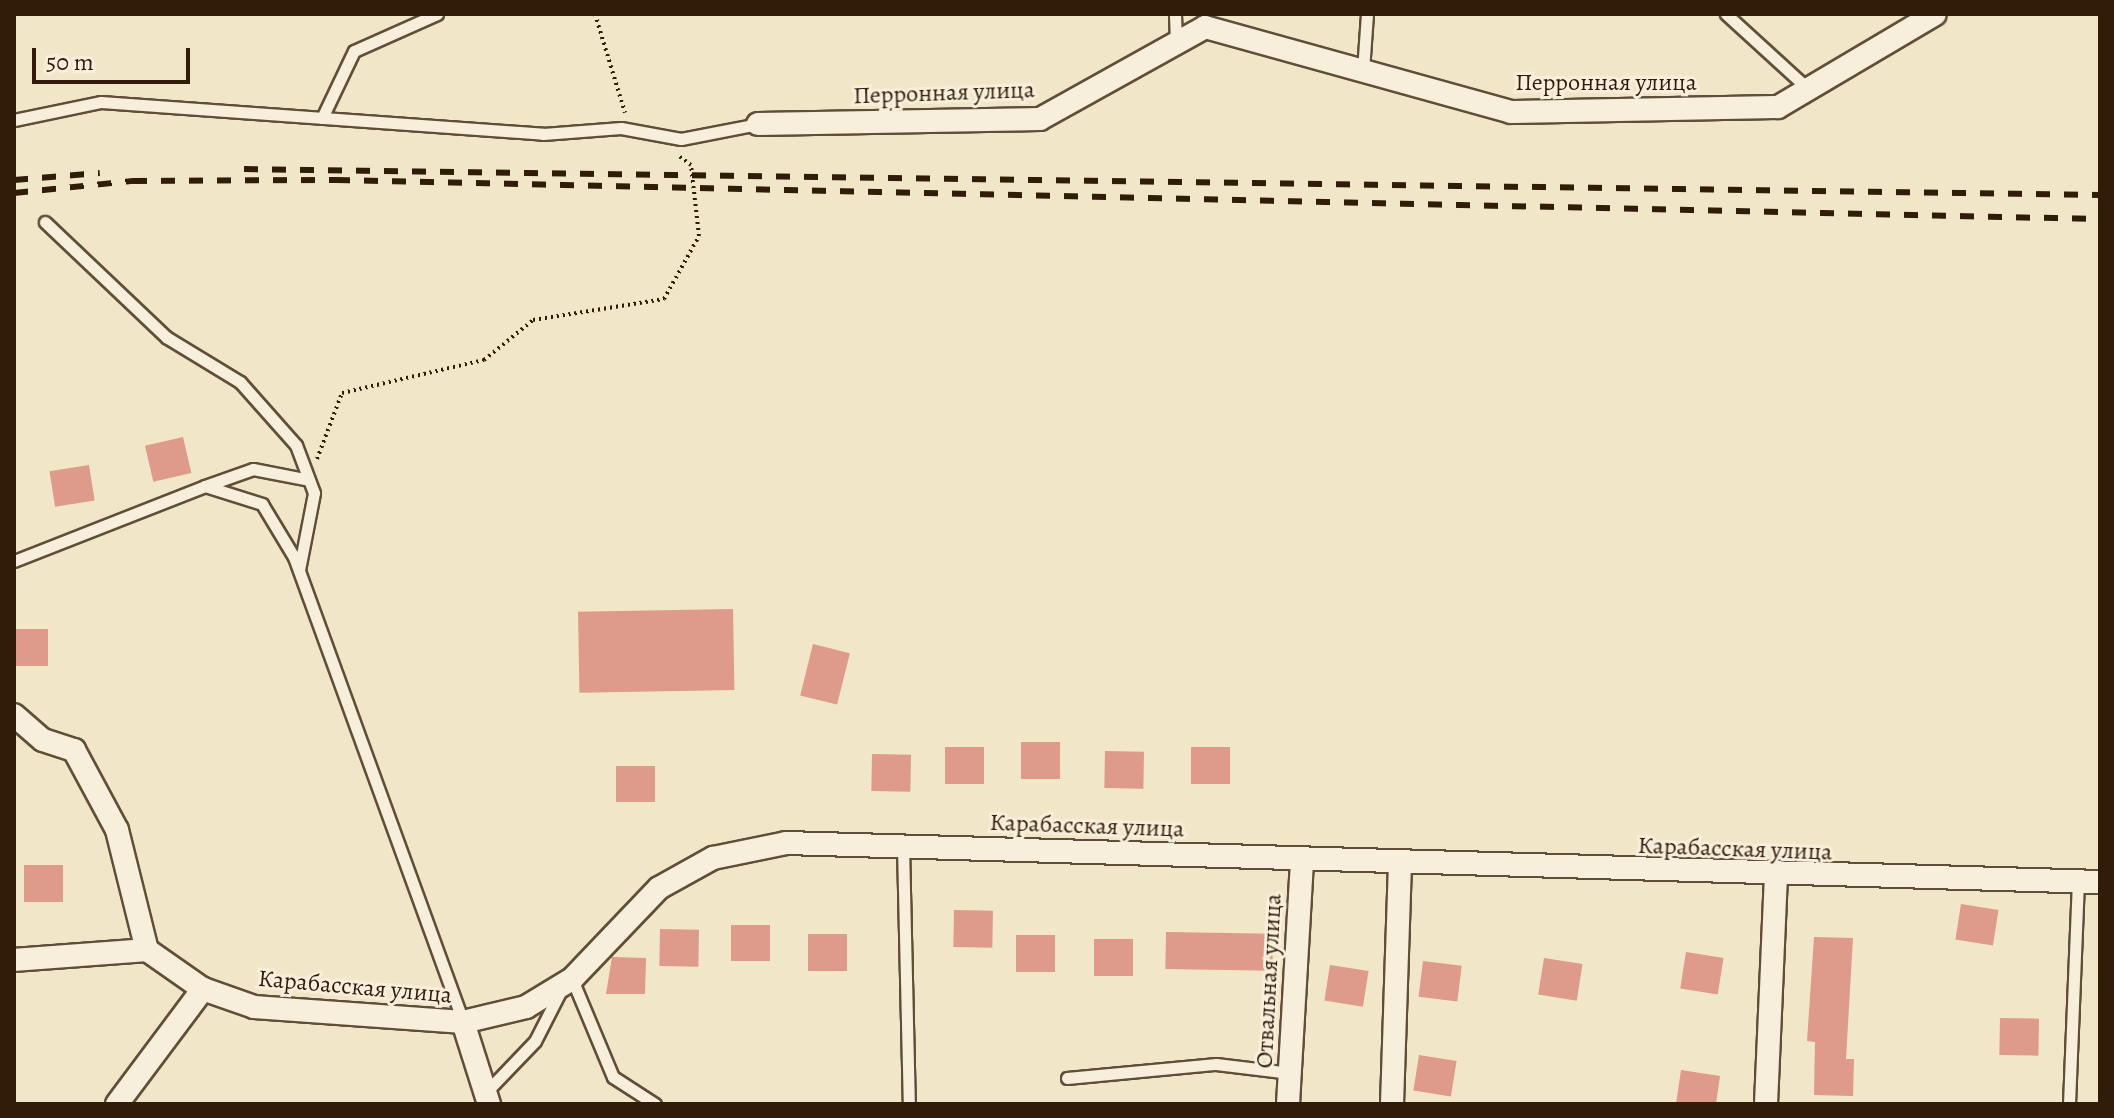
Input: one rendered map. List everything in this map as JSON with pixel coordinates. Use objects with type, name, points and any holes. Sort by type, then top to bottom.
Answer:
[{"type":"street","name":"Перронная улица","points":[[758,124],[1040,119],[1205,27],[1511,112],[1778,107],[1935,14]]},
{"type":"street","points":[[14,715],[43,740],[74,750],[117,830],[147,950],[14,960]]},
{"type":"street","name":"Карабасская улица","points":[[147,950],[203,989],[254,1007],[463,1022],[526,1007],[568,981],[659,888],[713,858],[786,843],[1776,877],[2089,882]]},
{"type":"street","name":"Отвальная улица","points":[[1288,1104],[1302,861]]},
{"type":"street","points":[[1392,1104],[1400,864]]},
{"type":"street","points":[[1766,1104],[1776,877]]},
{"type":"street","points":[[117,1104],[203,989]]},
{"type":"street","points":[[463,1022],[489,1096]]},
{"type":"lane","points":[[322,118],[354,51],[437,14]]},
{"type":"lane","points":[[1175,14],[1176,43]]},
{"type":"lane","points":[[1363,71],[1367,14]]},
{"type":"lane","points":[[1726,14],[1808,89]]},
{"type":"lane","points":[[14,120],[101,102],[543,134],[650,133],[681,139],[758,124]]},
{"type":"lane","points":[[45,222],[166,337],[240,382],[296,445],[314,493],[299,571]]},
{"type":"lane","points":[[14,561],[253,469],[309,480]]},
{"type":"lane","points":[[205,486],[262,504],[299,571],[463,1022]]},
{"type":"lane","points":[[903,846],[909,1104]]},
{"type":"lane","points":[[2069,1104],[2089,882]]},
{"type":"lane","points":[[489,1096],[535,1041],[568,981]]},
{"type":"lane","points":[[568,981],[613,1077],[655,1104]]},
{"type":"lane","points":[[1067,1078],[1216,1064],[1290,1073]]},
{"type":"path","points":[[309,480],[342,393],[484,360],[533,320],[664,299],[699,236],[691,165],[617,108],[595,14]]},
{"type":"building","points":[[183,437],[191,473],[153,482],[145,446]]},
{"type":"building","points":[[89,465],[95,501],[55,507],[49,471]]},
{"type":"building","points":[[733,609],[734,690],[579,693],[578,612]]},
{"type":"building","points":[[14,629],[48,629],[48,666],[14,666]]},
{"type":"building","points":[[813,644],[850,653],[837,705],[800,695]]},
{"type":"building","points":[[1021,742],[1060,742],[1060,779],[1021,779]]},
{"type":"building","points":[[945,747],[984,747],[984,784],[945,784]]},
{"type":"building","points":[[1191,747],[1230,747],[1230,784],[1191,784]]},
{"type":"building","points":[[1105,751],[1144,752],[1143,789],[1104,788]]},
{"type":"building","points":[[872,754],[911,755],[910,792],[871,791]]},
{"type":"building","points":[[616,766],[655,766],[655,802],[616,802]]},
{"type":"building","points":[[24,865],[63,865],[63,902],[24,902]]},
{"type":"building","points":[[1961,904],[1999,910],[1993,946],[1955,940]]},
{"type":"building","points":[[954,910],[993,911],[992,948],[953,947]]},
{"type":"building","points":[[731,925],[770,925],[770,961],[731,961]]},
{"type":"building","points":[[660,929],[699,930],[698,967],[659,966]]},
{"type":"building","points":[[1166,932],[1273,934],[1272,971],[1165,969]]},
{"type":"building","points":[[808,934],[847,934],[847,971],[808,971]]},
{"type":"building","points":[[1016,935],[1055,935],[1055,972],[1016,972]]},
{"type":"building","points":[[1814,937],[1853,938],[1846,1059],[1854,1059],[1853,1096],[1814,1095],[1815,1042],[1807,1041]]},
{"type":"building","points":[[1094,939],[1133,939],[1133,976],[1094,976]]},
{"type":"building","points":[[1686,952],[1724,958],[1718,994],[1680,989]]},
{"type":"building","points":[[612,957],[646,958],[645,994],[606,994]]},
{"type":"building","points":[[1544,958],[1583,964],[1577,1001],[1538,995]]},
{"type":"building","points":[[1423,961],[1462,966],[1457,1001],[1419,997]]},
{"type":"building","points":[[1330,965],[1369,971],[1363,1007],[1324,1001]]},
{"type":"building","points":[[2000,1018],[2039,1019],[2038,1056],[1999,1055]]},
{"type":"building","points":[[1419,1055],[1457,1061],[1451,1097],[1413,1091]]},
{"type":"building","points":[[1681,1070],[1720,1076],[1716,1104],[1676,1104]]},
{"type":"railway","points":[[244,169],[2100,195]]},
{"type":"railway","points":[[14,180],[100,173]]},
{"type":"railway","points":[[14,193],[133,181],[336,180],[2100,219]]}]
